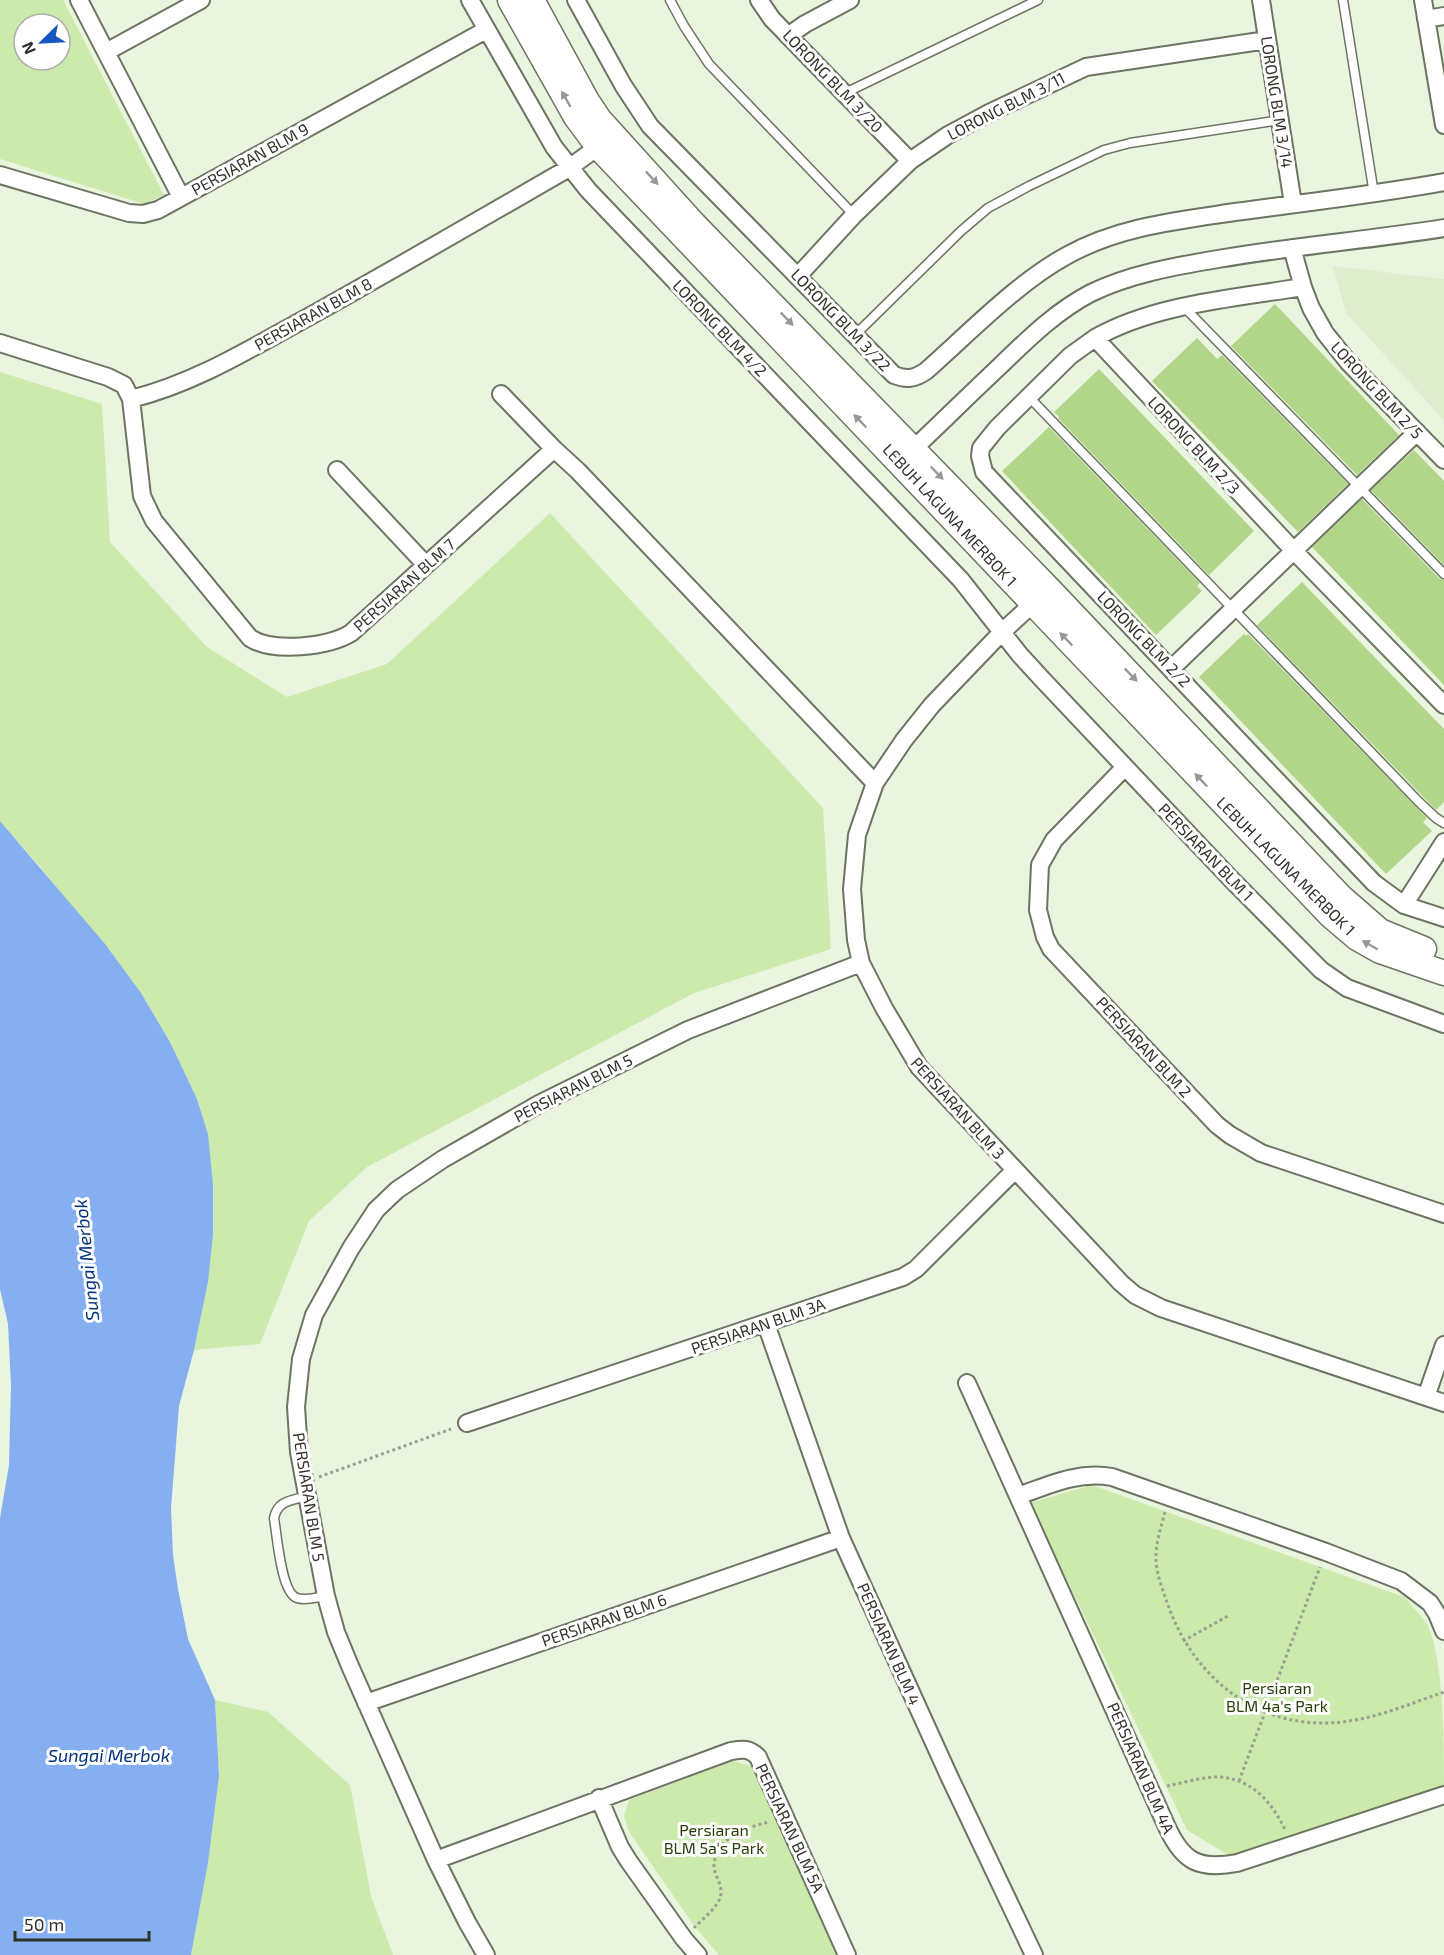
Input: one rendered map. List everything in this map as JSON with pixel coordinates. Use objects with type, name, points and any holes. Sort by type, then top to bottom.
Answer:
[{"type":"street","points":[[78,0],[181,197]]},
{"type":"street","points":[[105,52],[201,0]]},
{"type":"street","name":"LORONG BLM 4/2","points":[[470,0],[549,138],[569,168],[961,580],[1002,632]]},
{"type":"street","name":"LEBUH LAGUNA MERBOK 1","points":[[510,0],[576,117],[694,224],[906,455],[1041,597],[1330,915],[1357,938],[1380,951],[1444,973]]},
{"type":"street","name":"LEBUH LAGUNA MERBOK 1","points":[[532,0],[587,101],[605,141]]},
{"type":"street","name":"LORONG BLM 3/22","points":[[576,0],[623,85],[650,126],[894,375],[903,378],[917,377],[927,371],[1009,298],[1049,267],[1085,246],[1158,224],[1444,182]]},
{"type":"street","name":"LORONG BLM 3/20","points":[[759,0],[772,19],[910,161]]},
{"type":"street","points":[[788,36],[804,24],[850,0]]},
{"type":"street","name":"LORONG BLM 3/14","points":[[1261,0],[1293,204]]},
{"type":"street","points":[[1423,0],[1442,96],[1444,125]]},
{"type":"street","points":[[1426,19],[1444,16]]},
{"type":"street","name":"PERSIARAN BLM 9","points":[[0,175],[129,213],[143,214],[158,210],[486,30]]},
{"type":"street","name":"LORONG BLM 3/11","points":[[798,276],[854,215],[910,161],[948,135],[969,124],[1086,67],[1267,40]]},
{"type":"street","name":"PERSIARAN BLM 8","points":[[131,399],[191,380],[253,348],[569,168],[605,141]]},
{"type":"street","points":[[906,455],[1033,334],[1070,306],[1092,293],[1152,272],[1192,263],[1444,228]]},
{"type":"street","name":"LORONG BLM 2/5","points":[[1292,248],[1311,308],[1337,350],[1444,460]]},
{"type":"street","points":[[1095,338],[1111,328],[1139,318],[1184,307],[1303,287]]},
{"type":"street","name":"LORONG BLM 2/2","points":[[1095,338],[1070,356],[1028,396],[981,448],[980,456],[984,472],[1374,883],[1404,905],[1444,918]]},
{"type":"street","name":"LORONG BLM 2/3","points":[[1095,338],[1294,551],[1444,705]]},
{"type":"street","points":[[0,343],[108,376],[124,385],[131,399]]},
{"type":"street","points":[[501,394],[578,471],[875,783]]},
{"type":"street","name":"PERSIARAN BLM 7","points":[[131,399],[142,496],[147,509],[154,521],[250,639],[260,645],[318,645],[343,638],[362,625],[555,449]]},
{"type":"street","points":[[1172,668],[1417,432]]},
{"type":"street","points":[[337,470],[426,565]]},
{"type":"street","name":"LEBUH LAGUNA MERBOK 1","points":[[1041,597],[1362,916],[1388,935],[1444,956]]},
{"type":"street","name":"PERSIARAN BLM 3","points":[[1041,597],[1002,632],[925,714],[875,783],[861,819],[852,889],[856,940],[861,963],[889,1017],[919,1067],[1014,1171],[1135,1295],[1149,1303],[1444,1403]]},
{"type":"street","name":"PERSIARAN BLM 1","points":[[1002,632],[1020,655],[1230,879],[1321,970],[1347,988],[1444,1024]]},
{"type":"street","name":"PERSIARAN BLM 2","points":[[1125,767],[1054,840],[1040,865],[1038,910],[1045,937],[1051,949],[1230,1135],[1261,1153],[1444,1214]]},
{"type":"street","points":[[1404,905],[1444,842]]},
{"type":"street","name":"PERSIARAN BLM 5","points":[[486,1955],[436,1860],[336,1632],[326,1596],[299,1452],[296,1407],[301,1359],[308,1333],[321,1301],[355,1240],[376,1210],[396,1190],[501,1125],[607,1069],[688,1030],[861,963]]},
{"type":"street","name":"PERSIARAN BLM 3A","points":[[467,1423],[903,1277],[916,1269],[1014,1171]]},
{"type":"street","name":"PERSIARAN BLM 4","points":[[766,1324],[841,1538],[948,1776],[1034,1955]]},
{"type":"street","points":[[1425,1396],[1444,1345]]},
{"type":"street","name":"PERSIARAN BLM 4A","points":[[967,1383],[1179,1850],[1201,1864],[1217,1867],[1237,1863],[1444,1795]]},
{"type":"street","points":[[1018,1496],[1073,1477],[1096,1474],[1112,1477],[1326,1552],[1401,1581],[1416,1590],[1430,1603],[1444,1631]]},
{"type":"street","name":"PERSIARAN BLM 6","points":[[366,1702],[841,1538]]},
{"type":"street","name":"PERSIARAN BLM 5A","points":[[436,1860],[599,1798],[731,1751],[745,1749],[752,1751],[758,1757],[848,1955]]},
{"type":"street","points":[[599,1798],[620,1847],[684,1939],[698,1955]]},
{"type":"lane","points":[[670,0],[709,64],[854,215]]},
{"type":"lane","points":[[845,93],[1038,0]]},
{"type":"lane","points":[[1343,0],[1374,194]]},
{"type":"lane","points":[[855,335],[961,231],[988,208],[1029,186],[1104,150],[1130,143],[1280,120]]},
{"type":"lane","points":[[1184,307],[1444,574]]},
{"type":"lane","points":[[1028,396],[1419,802],[1436,818],[1444,822]]},
{"type":"lane","points":[[306,1489],[276,1509],[274,1518],[283,1575],[289,1592],[296,1598],[326,1596]]},
{"type":"path","points":[[306,1489],[467,1423]]},
{"type":"path","points":[[1169,1496],[1158,1538],[1155,1561],[1161,1587],[1184,1641],[1207,1674],[1221,1686],[1245,1702],[1266,1712],[1289,1720],[1325,1723],[1356,1720],[1444,1692]]},
{"type":"path","points":[[1239,1781],[1326,1552]]},
{"type":"path","points":[[1184,1641],[1228,1616]]},
{"type":"path","points":[[1150,1790],[1215,1777],[1239,1781],[1260,1793],[1276,1810],[1291,1845]]},
{"type":"path","points":[[684,1939],[718,1903],[722,1892],[714,1866],[718,1850],[736,1833],[750,1826],[786,1818]]},
{"type":"shaded area","points":[[1333,266],[1444,279],[1444,420],[1346,313]]},
{"type":"green space","points":[[0,0],[63,0],[69,12],[12,12],[12,72],[72,72],[72,17],[164,195],[144,204],[0,159]]},
{"type":"green space","points":[[0,372],[102,404],[110,542],[207,647],[287,697],[387,664],[550,513],[823,808],[831,949],[694,993],[367,1167],[309,1221],[260,1344],[194,1350],[208,1282],[212,1185],[208,1134],[197,1099],[170,1042],[141,993],[43,870],[0,821]]},
{"type":"green space","name":"Persiaran BLM 4a's Park","points":[[1092,1485],[1404,1597],[1428,1626],[1437,1660],[1442,1704],[1444,1787],[1230,1856],[1187,1830],[1030,1503]]},
{"type":"green space","points":[[215,1700],[268,1712],[350,1785],[371,1896],[393,1955],[191,1955],[208,1863],[219,1776]]},
{"type":"green space","name":"Persiaran BLM 5a's Park","points":[[733,1761],[754,1767],[836,1955],[719,1955],[695,1927],[629,1832],[624,1816],[629,1800]]},
{"type":"water","name":"Sungai Merbok","points":[[0,821],[105,944],[141,993],[170,1042],[197,1099],[208,1134],[213,1185],[213,1234],[208,1282],[194,1350],[179,1406],[171,1508],[173,1555],[188,1639],[215,1700],[219,1776],[208,1863],[191,1955],[0,1955],[0,1518],[9,1465],[11,1385],[8,1324],[0,1289]]},
{"type":"building","points":[[1275,304],[1399,435],[1357,475],[1231,346]]},
{"type":"building","points":[[1197,338],[1217,359],[1222,355],[1348,484],[1298,532],[1152,381]]},
{"type":"building","points":[[1099,369],[1254,531],[1209,575],[1054,412]]},
{"type":"building","points":[[1049,427],[1200,583],[1197,586],[1202,591],[1156,635],[1002,471]]},
{"type":"building","points":[[1414,450],[1444,481],[1444,565],[1371,490]]},
{"type":"building","points":[[1362,499],[1439,578],[1444,580],[1444,685],[1312,547]]},
{"type":"building","points":[[1302,582],[1444,729],[1444,802],[1436,810],[1257,625]]},
{"type":"building","points":[[1244,634],[1246,636],[1248,634],[1427,818],[1423,822],[1432,831],[1386,874],[1199,677]]}]
